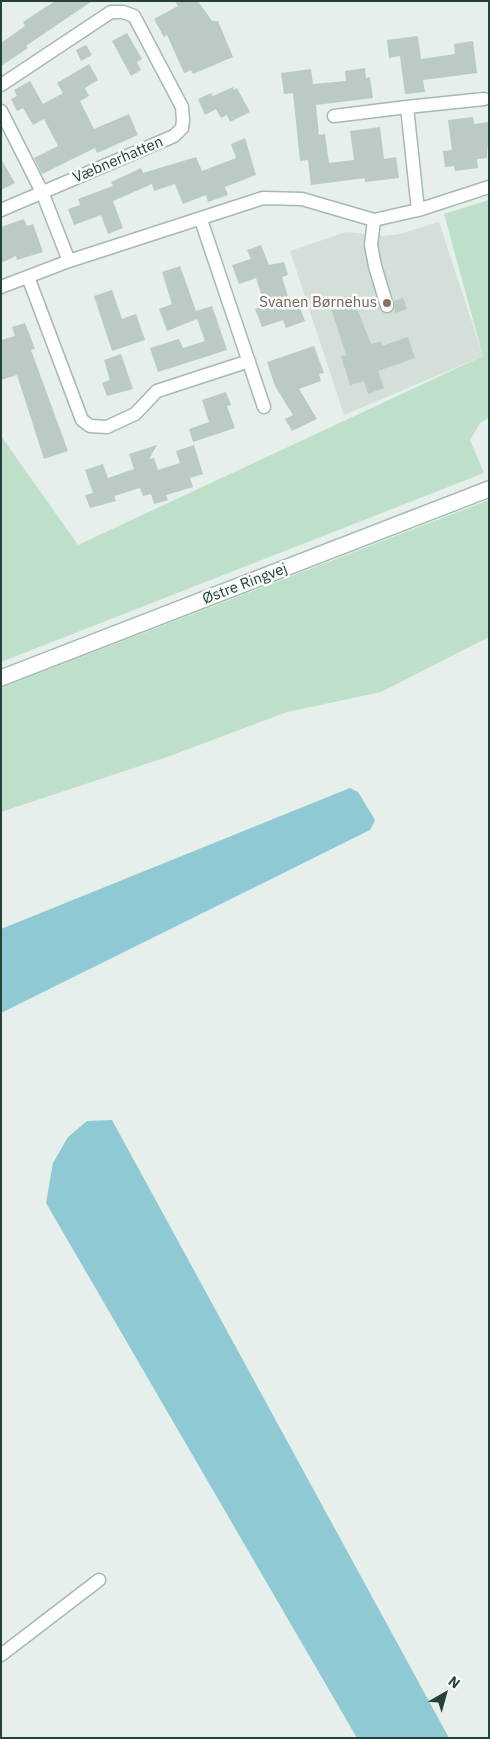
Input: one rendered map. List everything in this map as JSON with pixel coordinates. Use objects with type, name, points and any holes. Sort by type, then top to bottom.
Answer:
[{"type":"main road","name":"Østre Ringvej","points":[[1,678],[489,489]]},
{"type":"street","name":"Væbnerhatten","points":[[1,85],[111,12],[124,12],[134,16],[182,107],[182,128],[174,136],[1,210]]},
{"type":"street","points":[[334,116],[484,100]]},
{"type":"street","points":[[407,107],[418,210]]},
{"type":"street","points":[[1,111],[42,192],[69,261]]},
{"type":"street","points":[[1,286],[28,278],[69,261],[201,220],[263,198],[302,199],[374,220],[418,210],[489,187]]},
{"type":"street","points":[[201,220],[264,407]]},
{"type":"street","points":[[374,220],[372,246],[375,266],[387,306]]},
{"type":"street","points":[[28,278],[82,420],[90,426],[107,427],[135,414],[157,392],[249,361]]},
{"type":"street","points":[[1,1655],[99,1580]]},
{"type":"shaded area","name":"Svanen Børnehus","points":[[439,222],[483,356],[344,415],[290,251],[346,232],[384,236],[400,234]]},
{"type":"green space","points":[[489,200],[489,417],[480,423],[470,440],[484,473],[1,662],[1,436],[78,545],[483,356],[444,214]]},
{"type":"green space","points":[[489,500],[489,637],[381,692],[287,712],[170,756],[1,812],[1,688]]},
{"type":"water","points":[[350,788],[358,792],[375,820],[370,830],[1,1013],[1,929]]},
{"type":"water","points":[[112,1120],[449,1738],[357,1738],[46,1203],[53,1163],[68,1137],[87,1121]]},
{"type":"building","points":[[55,1],[92,1],[26,46],[28,48],[1,66],[1,43],[25,26],[23,22]]},
{"type":"building","points":[[175,1],[198,1],[212,21],[218,21],[233,57],[193,74],[191,70],[184,73],[167,35],[164,37],[154,19],[178,6]]},
{"type":"building","points":[[127,33],[142,59],[137,62],[141,70],[131,76],[112,41]]},
{"type":"building","points":[[418,36],[421,59],[455,54],[454,44],[473,41],[477,73],[423,80],[425,92],[405,94],[400,56],[389,58],[387,40]]},
{"type":"building","points":[[86,45],[92,55],[81,61],[76,50]]},
{"type":"building","points":[[89,64],[98,80],[85,88],[89,96],[80,101],[94,129],[129,114],[138,135],[97,153],[95,148],[42,174],[34,158],[58,146],[44,119],[33,125],[23,108],[17,111],[11,99],[17,96],[14,90],[30,81],[43,104],[63,93],[57,83]]},
{"type":"building","points":[[365,68],[366,78],[370,77],[373,98],[316,105],[319,135],[325,134],[329,163],[354,160],[350,131],[380,127],[384,159],[396,157],[399,178],[365,182],[365,178],[311,185],[308,160],[300,161],[293,93],[284,94],[281,73],[311,69],[313,84],[346,81],[345,71]]},
{"type":"building","points":[[233,87],[234,90],[237,88],[250,112],[230,122],[227,115],[221,118],[216,109],[205,115],[198,99],[211,93],[213,96]]},
{"type":"building","points":[[473,117],[474,124],[489,122],[487,158],[477,159],[478,168],[455,171],[454,166],[445,167],[443,151],[452,150],[448,120]]},
{"type":"building","points":[[245,138],[256,175],[225,187],[228,195],[208,202],[206,195],[183,204],[175,184],[154,191],[152,184],[113,201],[123,228],[108,234],[101,215],[74,225],[68,209],[80,205],[78,199],[113,186],[111,182],[141,168],[143,173],[196,157],[202,171],[236,158],[231,144]]},
{"type":"building","points":[[1,159],[15,183],[1,190]]},
{"type":"building","points":[[24,219],[27,226],[33,224],[43,252],[17,260],[16,256],[1,263],[1,227]]},
{"type":"building","points":[[261,245],[269,265],[284,262],[288,275],[282,277],[292,310],[300,308],[305,321],[286,328],[283,320],[262,327],[255,309],[265,306],[256,278],[239,284],[232,265],[251,259],[247,250]]},
{"type":"building","points":[[180,266],[196,311],[212,306],[227,350],[158,372],[150,348],[179,339],[183,348],[205,341],[197,319],[167,331],[159,309],[172,304],[162,272]]},
{"type":"building","points":[[112,290],[122,319],[136,314],[145,340],[112,351],[94,296]]},
{"type":"building","points":[[352,295],[371,344],[381,341],[382,346],[408,337],[415,358],[378,371],[384,388],[368,394],[364,381],[350,385],[341,356],[346,355],[329,302]]},
{"type":"building","points":[[403,298],[407,309],[395,313],[394,301]]},
{"type":"building","points":[[25,323],[35,349],[31,350],[68,451],[44,459],[17,375],[1,380],[1,340],[15,336],[12,327]]},
{"type":"building","points":[[314,346],[324,373],[319,374],[321,381],[299,389],[317,419],[292,431],[285,419],[293,415],[275,386],[267,362]]},
{"type":"building","points":[[121,354],[133,389],[107,396],[102,383],[110,380],[104,360]]},
{"type":"building","points":[[226,392],[231,405],[227,406],[235,428],[193,442],[189,429],[209,422],[202,400]]},
{"type":"building","points":[[157,445],[149,459],[154,458],[158,470],[180,463],[176,451],[194,445],[203,474],[190,478],[193,487],[166,495],[168,500],[154,504],[151,494],[143,496],[140,488],[114,496],[116,501],[90,508],[85,495],[93,493],[85,470],[103,464],[108,478],[134,469],[129,454]]},
{"type":"place","name":"Svanen Børnehus","points":[[387,303]]}]
